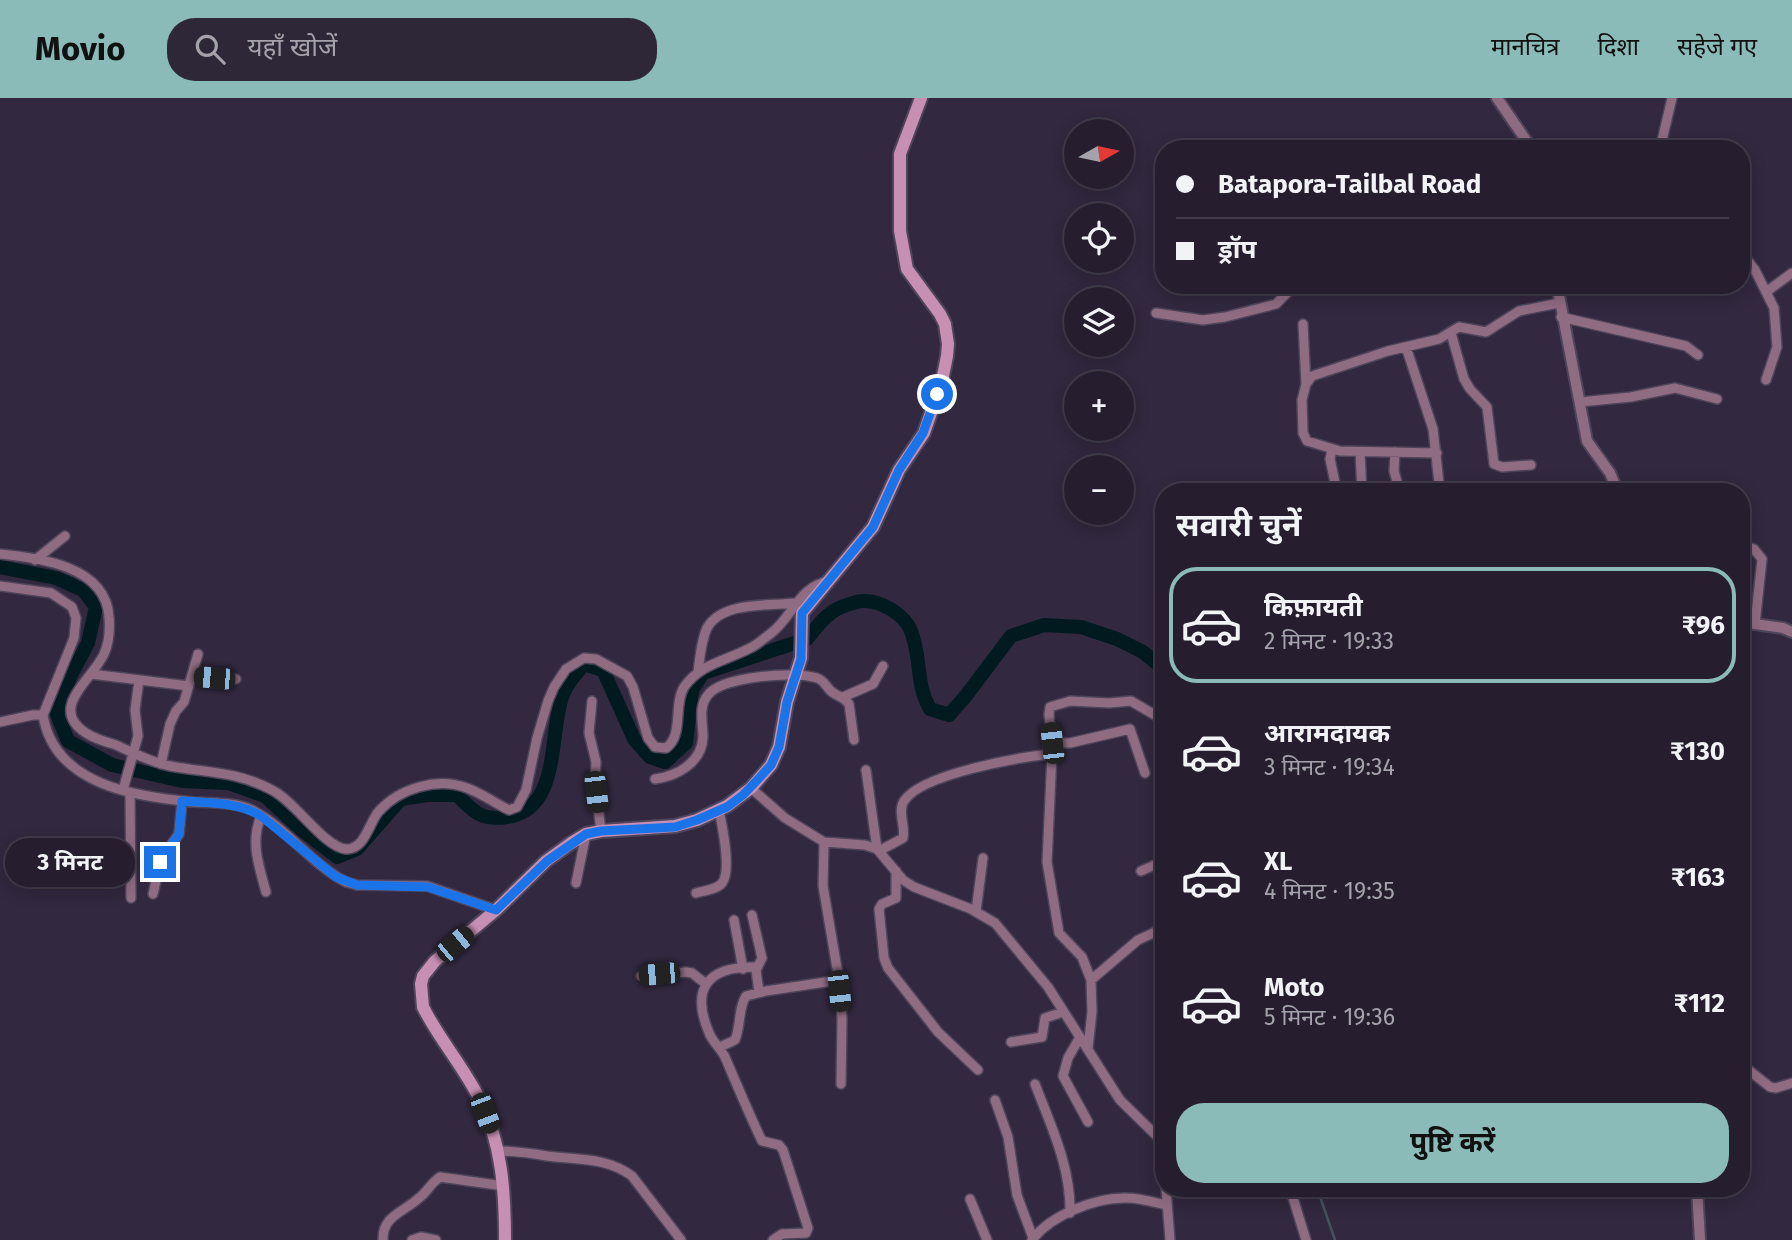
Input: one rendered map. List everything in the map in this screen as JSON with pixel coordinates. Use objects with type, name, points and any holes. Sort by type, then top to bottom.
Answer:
[{"type":"main road","points":[[505,1240],[504,1186],[498,1151],[480,1100],[427,1015],[420,991],[424,976],[435,961],[496,910],[547,861],[586,834],[675,827],[719,810],[751,788],[771,765],[801,659],[802,613],[880,514],[899,470],[923,433],[946,369],[948,344],[945,324],[907,269],[900,230],[900,154],[921,98]]},
{"type":"street","points":[[1497,98],[1526,140]]},
{"type":"street","points":[[1662,140],[1672,98]]},
{"type":"street","points":[[1750,264],[1774,308],[1777,343],[1766,380]]},
{"type":"street","points":[[1766,292],[1792,273]]},
{"type":"street","points":[[1156,313],[1203,320],[1225,317],[1276,304],[1289,294]]},
{"type":"street","points":[[1558,294],[1587,441],[1614,483]]},
{"type":"street","points":[[1437,453],[1332,450],[1303,438],[1302,400],[1309,379],[1316,374],[1439,339],[1460,327],[1486,332],[1519,311],[1559,303]]},
{"type":"street","points":[[1561,317],[1686,346],[1698,355]]},
{"type":"street","points":[[1303,324],[1306,385]]},
{"type":"street","points":[[1451,333],[1464,379],[1487,407],[1494,464],[1499,467],[1531,464]]},
{"type":"street","points":[[1406,347],[1430,416],[1439,483]]},
{"type":"street","points":[[1580,402],[1631,397],[1675,388],[1717,399]]},
{"type":"street","points":[[1332,450],[1330,459],[1335,483]]},
{"type":"street","points":[[1360,452],[1362,483]]},
{"type":"street","points":[[1395,452],[1394,471],[1397,483]]},
{"type":"street","points":[[35,560],[65,536]]},
{"type":"street","points":[[1750,548],[1762,559],[1755,624]]},
{"type":"street","points":[[0,554],[67,567],[87,577],[103,596],[109,612],[106,651],[71,707],[75,723],[85,733],[131,757],[222,772],[262,785],[290,802],[326,839],[345,849],[353,848],[362,840],[380,810],[415,787],[429,784],[465,787],[509,810],[517,807],[526,790],[548,701],[566,669],[584,658],[596,659],[627,676],[651,744],[660,749],[666,748],[673,740],[680,695],[698,672],[752,648],[778,628],[795,603],[814,586],[829,581]]},
{"type":"street","points":[[0,586],[51,593],[72,607],[76,618],[74,638],[43,715],[45,727],[52,740],[64,760],[74,769],[100,784],[126,787],[182,801],[250,809],[346,882],[357,885],[428,887],[496,910]]},
{"type":"street","points":[[698,672],[704,638],[713,621],[742,606],[795,603]]},
{"type":"street","points":[[1750,623],[1792,632]]},
{"type":"street","points":[[162,764],[170,724],[176,711],[183,706],[198,654]]},
{"type":"street","points":[[843,697],[873,684],[883,666]]},
{"type":"street","points":[[91,674],[139,680],[236,680]]},
{"type":"street","points":[[655,779],[679,772],[695,759],[703,739],[704,701],[714,689],[738,681],[796,674],[819,678],[834,693],[843,697],[850,709],[854,740]]},
{"type":"street","points":[[131,898],[126,787],[138,730],[135,710],[139,680]]},
{"type":"street","points":[[592,701],[589,733],[596,762],[595,783],[601,831]]},
{"type":"street","points":[[1088,1048],[1092,1012],[1091,979],[1082,957],[1060,936],[1047,862],[1052,749],[1049,713],[1052,705],[1070,701],[1132,701],[1155,715]]},
{"type":"street","points":[[0,722],[43,715]]},
{"type":"street","points":[[878,850],[903,838],[905,828],[902,803],[908,796],[933,782],[1010,758],[1130,729],[1145,773]]},
{"type":"street","points":[[866,770],[878,850]]},
{"type":"street","points":[[751,788],[785,818],[824,842],[865,845],[878,850],[896,872],[914,887],[976,911],[995,923],[1048,987],[1120,1100],[1155,1134]]},
{"type":"street","points":[[153,894],[161,859],[179,834],[182,801]]},
{"type":"street","points":[[696,893],[720,885],[724,879],[725,845],[719,810]]},
{"type":"street","points":[[261,816],[255,833],[255,843],[266,892]]},
{"type":"street","points":[[576,883],[586,834]]},
{"type":"street","points":[[824,842],[823,886],[839,980],[841,1084]]},
{"type":"street","points":[[976,911],[983,858]]},
{"type":"street","points":[[1141,871],[1155,865]]},
{"type":"street","points":[[896,872],[895,898],[882,904],[879,909],[886,964],[937,1032],[978,1070]]},
{"type":"street","points":[[752,915],[762,958],[756,967],[759,992]]},
{"type":"street","points":[[734,920],[743,969]]},
{"type":"street","points":[[1091,979],[1138,940],[1155,932]]},
{"type":"street","points":[[756,967],[717,975],[706,984],[700,1004],[711,1037],[720,1047],[762,1142],[779,1145],[783,1150],[808,1228],[804,1234],[782,1234],[773,1240]]},
{"type":"street","points":[[641,976],[686,972],[692,973],[706,984]]},
{"type":"street","points":[[720,1047],[735,1040],[740,1027],[744,998],[759,992],[839,980]]},
{"type":"street","points":[[1011,1042],[1042,1037],[1045,1018],[1063,1012]]},
{"type":"street","points":[[1080,1037],[1068,1059],[1063,1076],[1088,1122]]},
{"type":"street","points":[[1750,1071],[1770,1087],[1792,1083]]},
{"type":"street","points":[[1035,1084],[1065,1167],[1070,1189],[1070,1213]]},
{"type":"street","points":[[995,1100],[1008,1137],[1017,1195],[1032,1239],[1050,1223],[1101,1201],[1122,1198],[1166,1205]]},
{"type":"street","points":[[498,1151],[520,1151],[596,1161],[622,1169],[632,1176],[681,1240]]},
{"type":"street","points":[[383,1240],[382,1230],[388,1220],[420,1198],[440,1177],[504,1186]]},
{"type":"street","points":[[1166,1197],[1170,1240]]},
{"type":"street","points":[[1293,1197],[1306,1240]]},
{"type":"street","points":[[1698,1197],[1700,1240]]},
{"type":"street","points":[[970,1199],[987,1240]]},
{"type":"street","points":[[412,1240],[421,1237],[436,1240]]},
{"type":"waterway","points":[[0,567],[56,578],[83,590],[96,607],[88,643],[71,675],[57,714],[68,741],[112,765],[182,781],[228,783],[265,796],[337,857],[357,849],[401,799],[427,795],[457,795],[473,810],[491,818],[507,817],[525,811],[538,799],[546,783],[565,690],[584,664],[603,670],[634,739],[650,757],[665,762],[686,743],[692,690],[703,673],[807,639],[820,622],[833,612],[857,602],[877,603],[891,610],[908,625],[914,641],[925,699],[930,709],[949,715],[1011,636],[1044,625],[1081,627],[1117,639],[1143,652],[1155,662]]},
{"type":"waterway","points":[[1320,1197],[1335,1240]]},
{"type":"route","points":[[160,862],[179,834],[182,801],[239,806],[261,816],[336,877],[346,882],[357,885],[428,887],[496,910],[547,861],[586,834],[675,827],[727,807],[751,788],[776,755],[787,702],[801,659],[802,613],[873,527],[899,470],[923,433],[937,394]]}]
